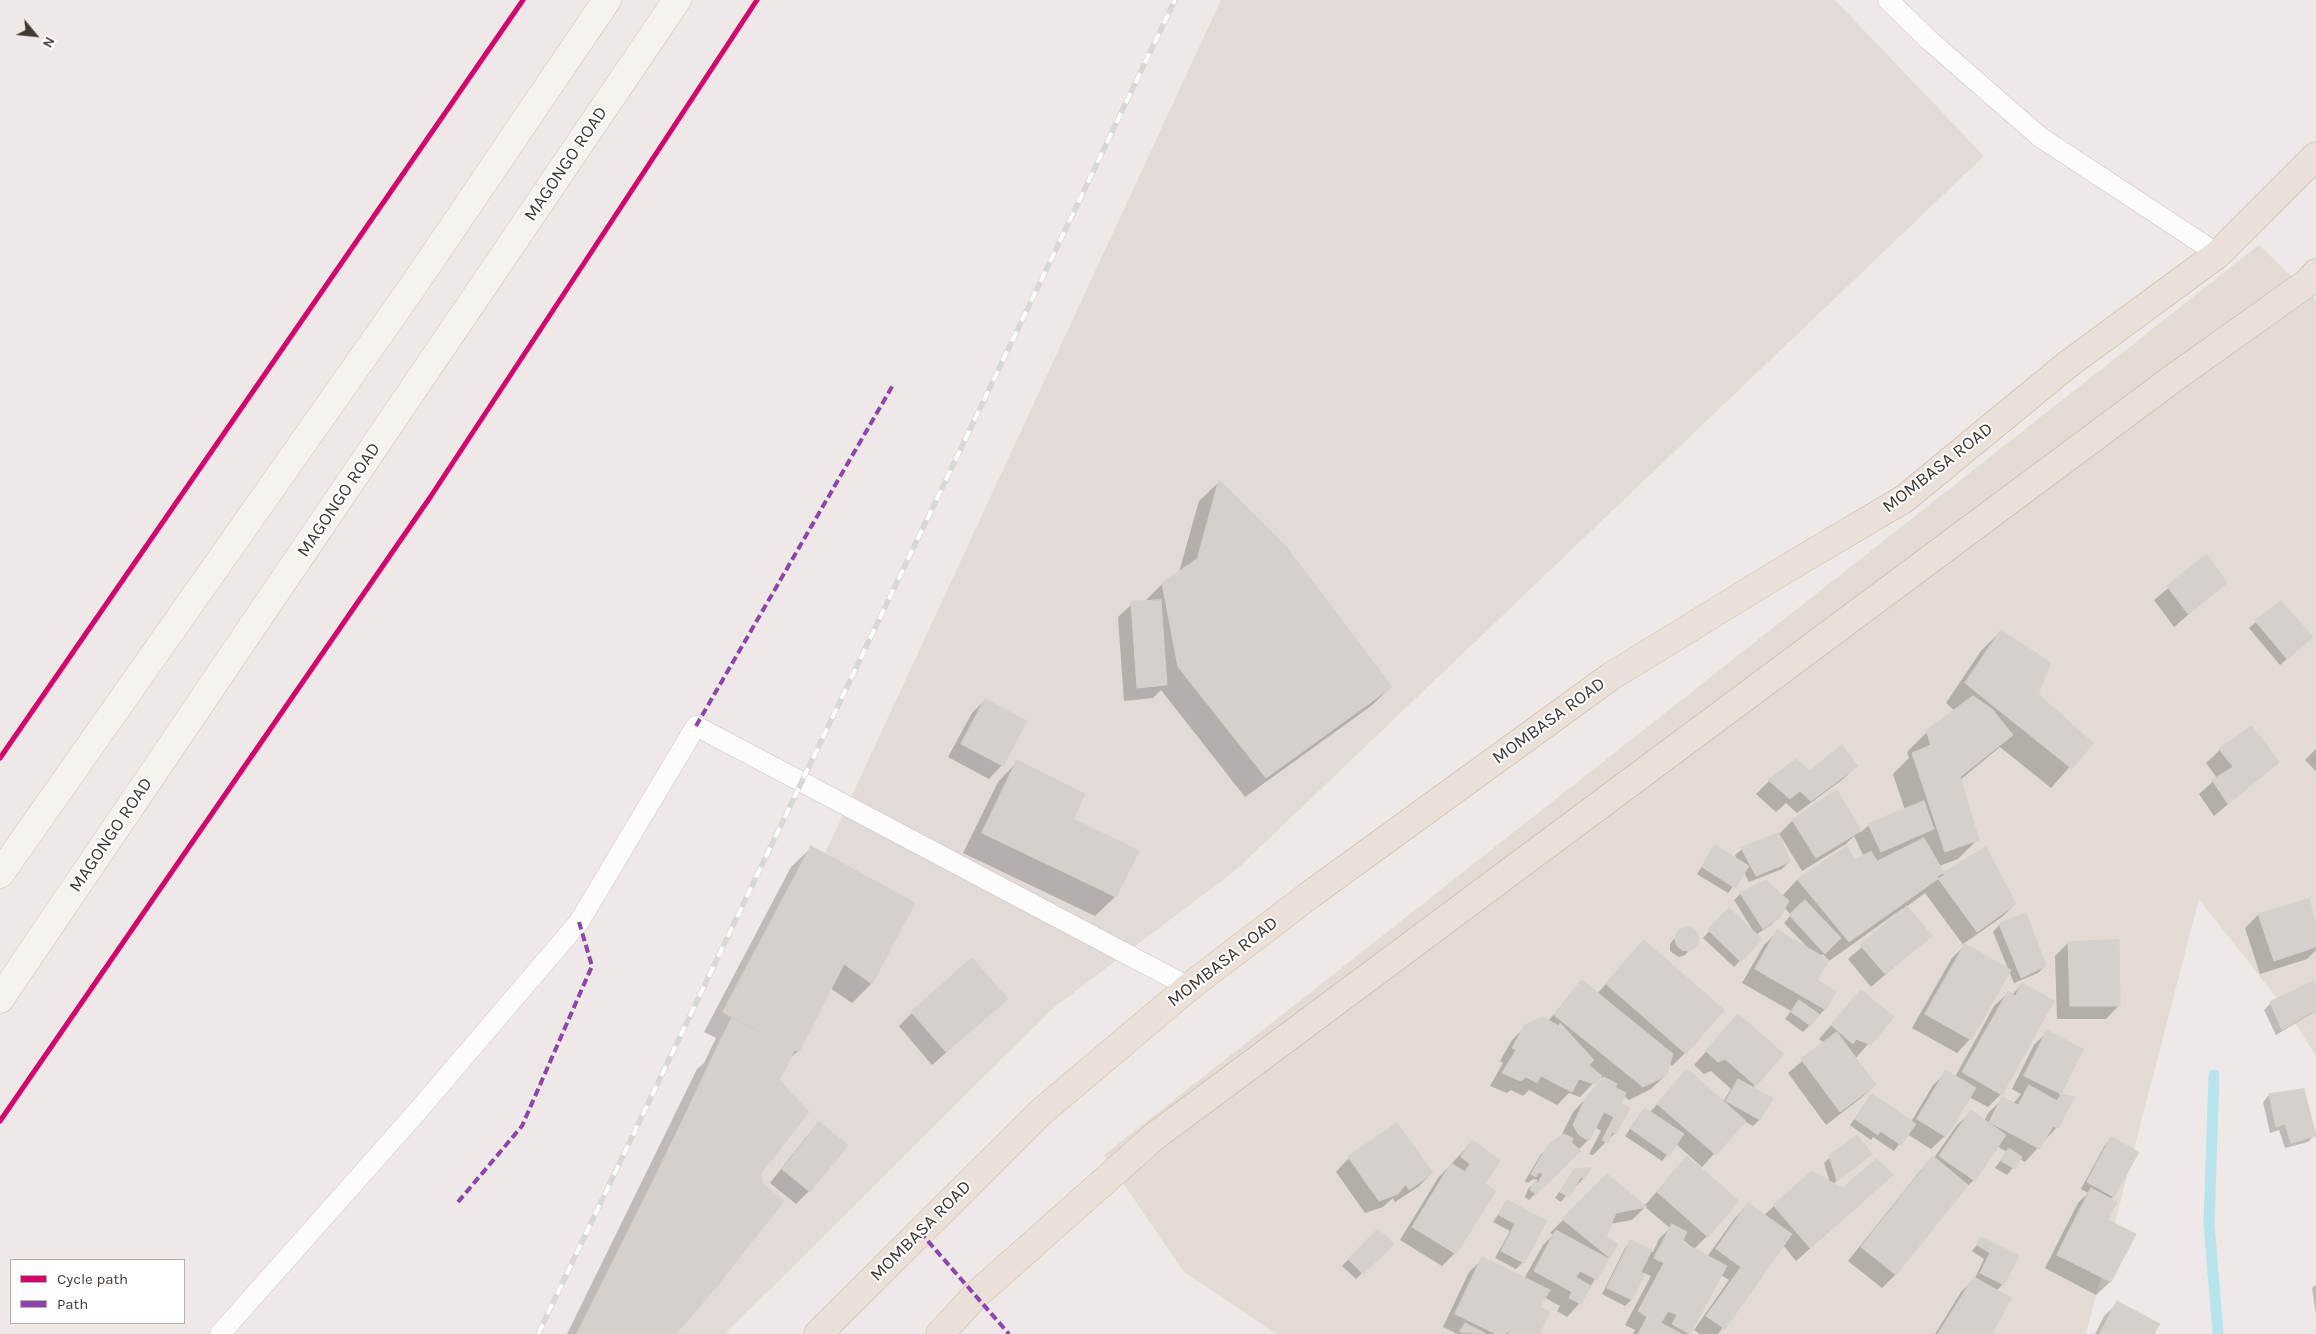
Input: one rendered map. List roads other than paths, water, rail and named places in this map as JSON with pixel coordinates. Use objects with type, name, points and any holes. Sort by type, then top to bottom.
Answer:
[{"type":"highway","name":"MOMBASA ROAD","points":[[818,1334],[1041,1112],[1189,988],[1311,894],[1610,677],[1904,499],[2067,365],[2218,254],[2316,156]]},
{"type":"highway","points":[[940,1334],[976,1294],[1156,1136],[2167,383],[2307,283],[2316,274]]},
{"type":"main road","points":[[0,874],[411,288],[607,0]]},
{"type":"main road","name":"MAGONGO ROAD","points":[[0,1000],[677,0]]},
{"type":"lane","points":[[1888,0],[1936,46],[2040,137],[2218,254]]},
{"type":"lane","points":[[220,1334],[416,1113],[579,922],[696,726],[1189,988]]},
{"type":"waterway","points":[[2214,1075],[2209,1223],[2218,1334]]},
{"type":"railway","points":[[538,1334],[1175,0]]}]
